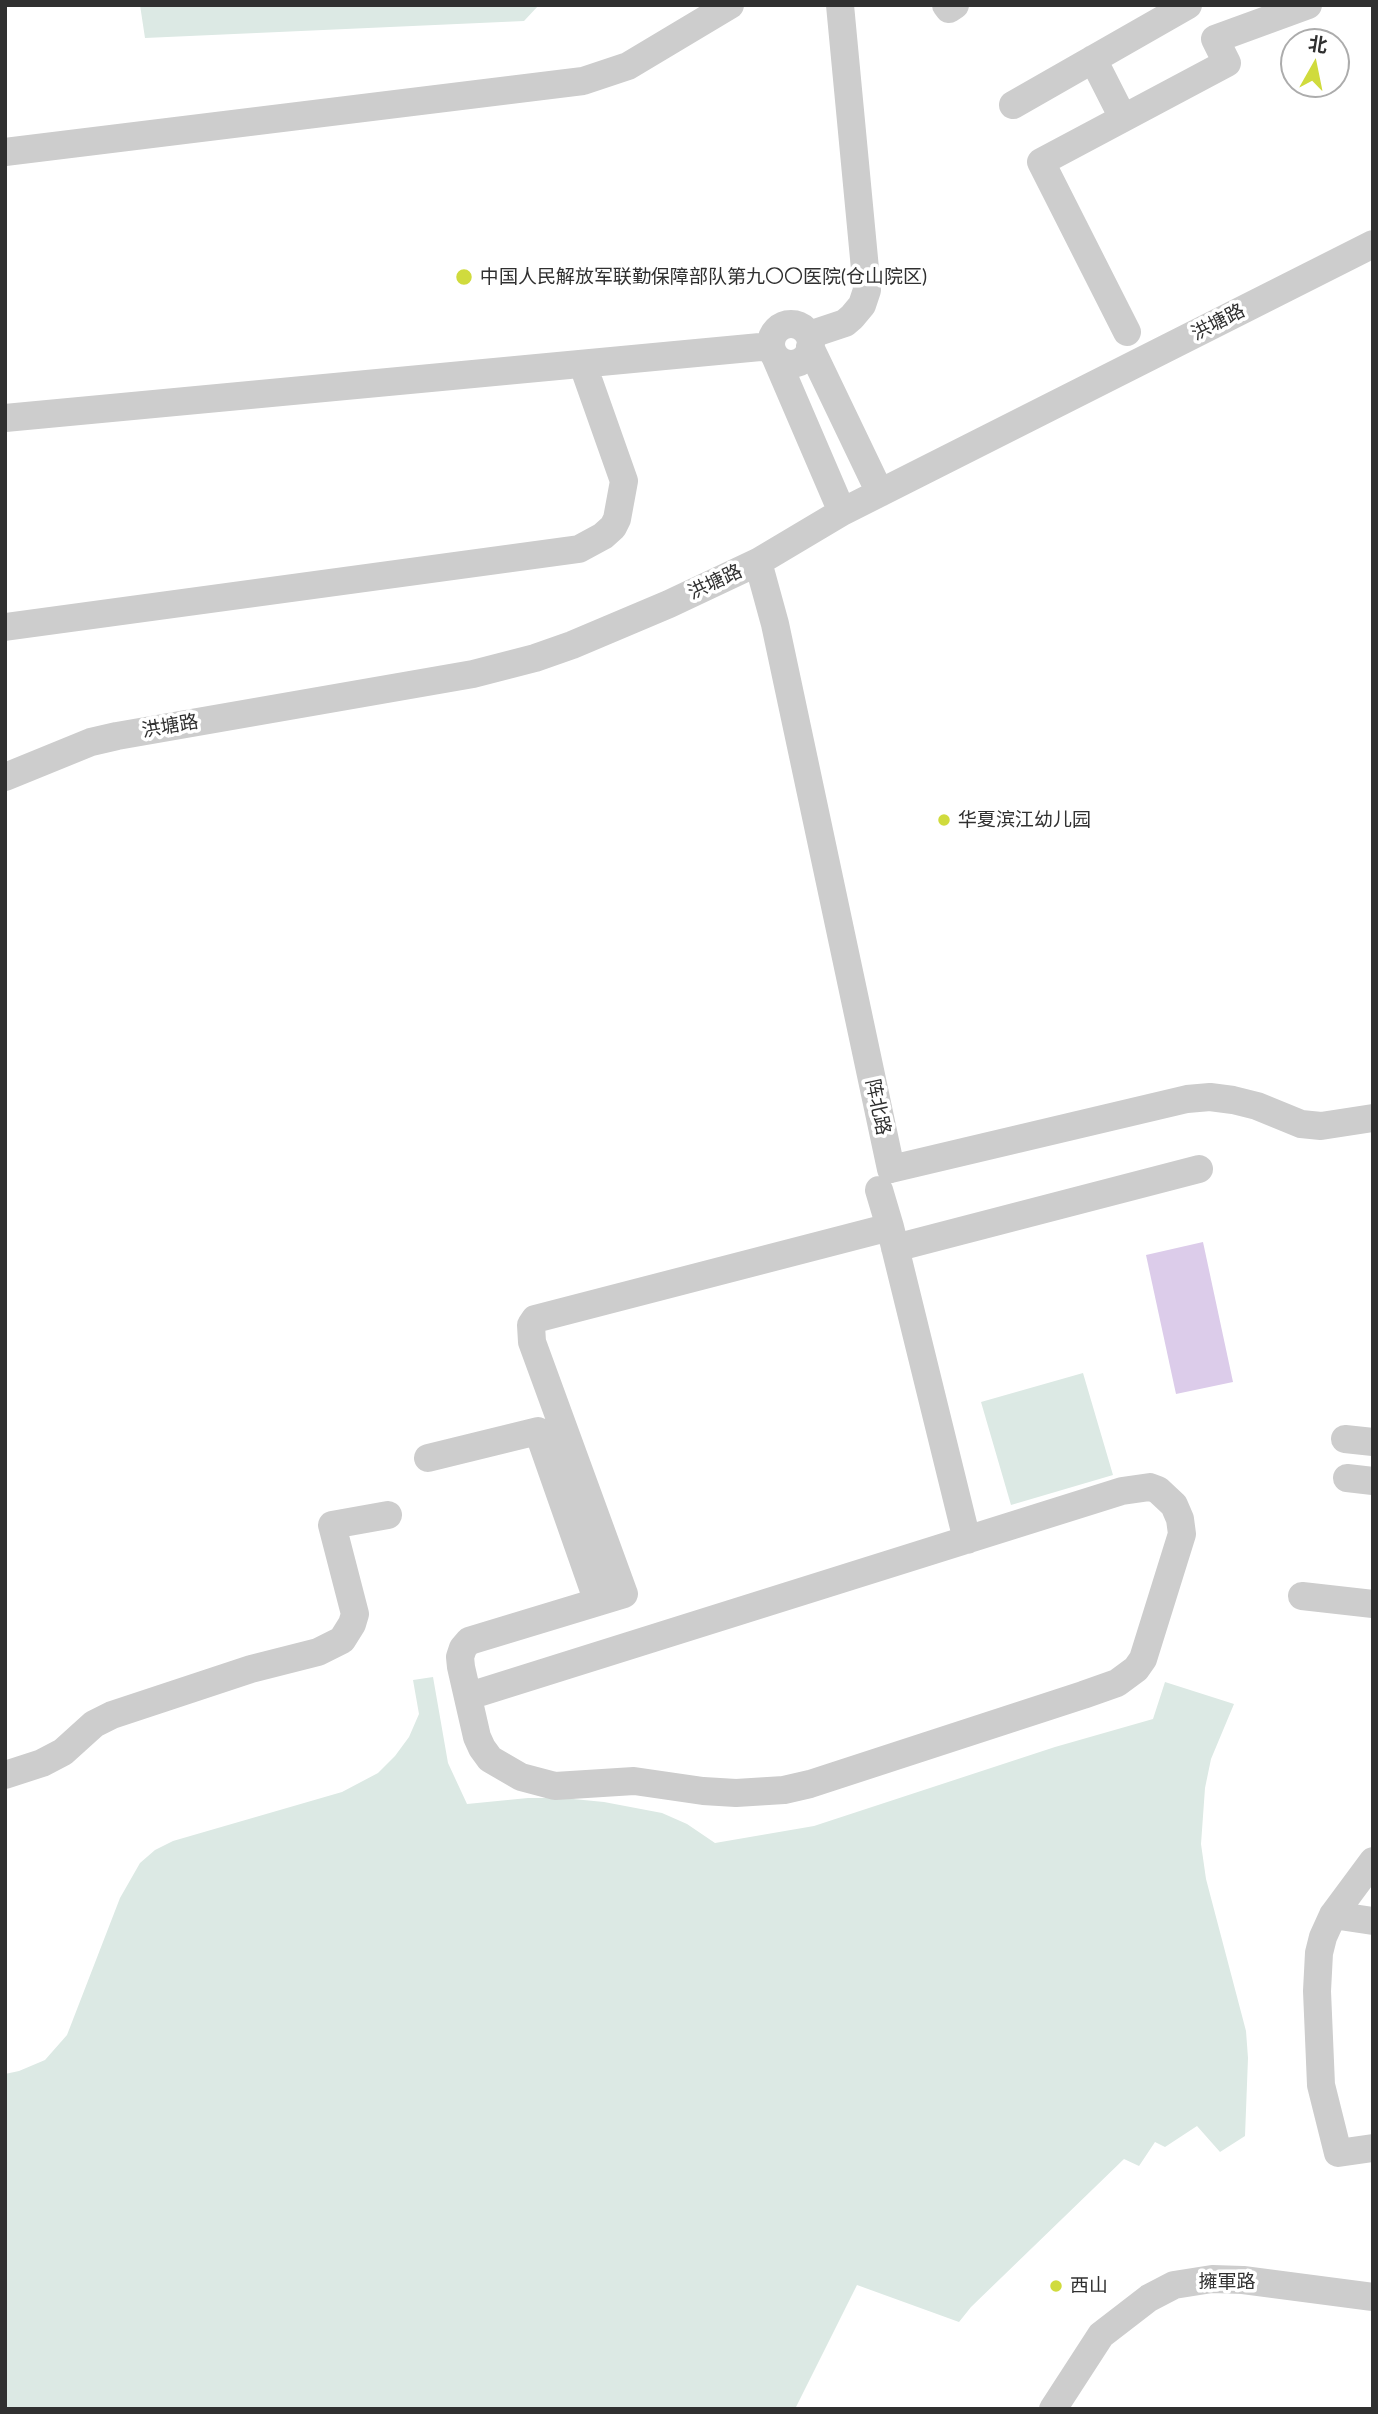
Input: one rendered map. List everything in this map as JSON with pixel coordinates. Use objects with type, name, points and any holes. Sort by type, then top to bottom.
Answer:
[{"type":"street","points":[[5,152],[583,81],[628,66],[730,5]]},
{"type":"street","points":[[810,341],[852,317],[862,305],[867,290],[840,5]]},
{"type":"street","points":[[946,5],[949,9],[955,5]]},
{"type":"street","points":[[1013,105],[1188,5]]},
{"type":"street","points":[[1127,332],[1041,162],[1227,63],[1198,5]]},
{"type":"street","points":[[1216,39],[1267,12],[1308,5]]},
{"type":"street","points":[[1093,59],[1123,118]]},
{"type":"street","name":"洪塘路","points":[[5,777],[91,742],[506,667],[607,631],[758,562],[842,512],[1373,244]]},
{"type":"street","points":[[842,512],[773,351],[772,336],[786,324],[799,326],[810,341],[880,493]]},
{"type":"street","points":[[5,418],[583,365],[773,351]]},
{"type":"street","points":[[5,627],[579,549],[603,536],[613,527],[624,481],[583,365]]},
{"type":"street","name":"阵北路","points":[[758,562],[775,624],[891,1169],[1187,1099],[1210,1097],[1233,1100],[1301,1124],[1321,1126],[1373,1118]]},
{"type":"street","points":[[578,1507],[532,1342],[531,1325],[535,1319],[1199,1169]]},
{"type":"street","points":[[879,1190],[967,1540]]},
{"type":"street","points":[[428,1458],[538,1432],[624,1594],[469,1642],[460,1657],[477,1737],[490,1759],[521,1777],[538,1783],[565,1786],[634,1781],[689,1790],[736,1793],[784,1790],[810,1784],[1117,1683],[1129,1676],[1143,1659],[1182,1534],[1180,1519],[1174,1505],[1158,1490],[1150,1487],[1122,1491],[469,1696]]},
{"type":"street","points":[[1345,1439],[1373,1442]]},
{"type":"street","points":[[5,1775],[42,1763],[63,1752],[94,1724],[112,1715],[251,1669],[318,1652],[342,1640],[355,1614],[332,1525],[388,1515]]},
{"type":"street","points":[[1302,1596],[1373,1604]]},
{"type":"street","points":[[1373,1861],[1333,1915],[1323,1937],[1317,1971],[1321,2085],[1338,2153],[1373,2148]]},
{"type":"street","points":[[1333,1915],[1373,1921]]},
{"type":"street","name":"擁軍路","points":[[1054,2409],[1101,2335],[1149,2298],[1174,2285],[1212,2279],[1244,2280],[1373,2297]]},
{"type":"shaded area","points":[[140,5],[539,5],[524,21],[145,38]]},
{"type":"shaded area","points":[[1203,1242],[1233,1382],[1176,1394],[1146,1255]]},
{"type":"shaded area","points":[[1083,1373],[1113,1475],[1011,1505],[981,1402]]},
{"type":"shaded area","points":[[433,1677],[448,1763],[467,1804],[528,1798],[604,1802],[662,1813],[687,1824],[715,1843],[814,1826],[1055,1747],[1153,1719],[1165,1682],[1234,1704],[1211,1759],[1205,1788],[1201,1844],[1206,1879],[1246,2031],[1248,2058],[1245,2136],[1220,2152],[1197,2126],[1165,2147],[1155,2142],[1139,2166],[1124,2159],[971,2307],[959,2322],[857,2285],[795,2409],[5,2409],[5,2074],[45,2060],[67,2035],[120,1898],[140,1863],[155,1850],[173,1841],[342,1792],[378,1773],[409,1737],[419,1714],[413,1680]]},
{"type":"place","name":"中国人民解放军联勤保障部队第九〇〇医院(仓山院区)","points":[[464,277]]},
{"type":"place","name":"华夏滨江幼儿园","points":[[944,820]]},
{"type":"place","name":"西山","points":[[1056,2286]]}]
